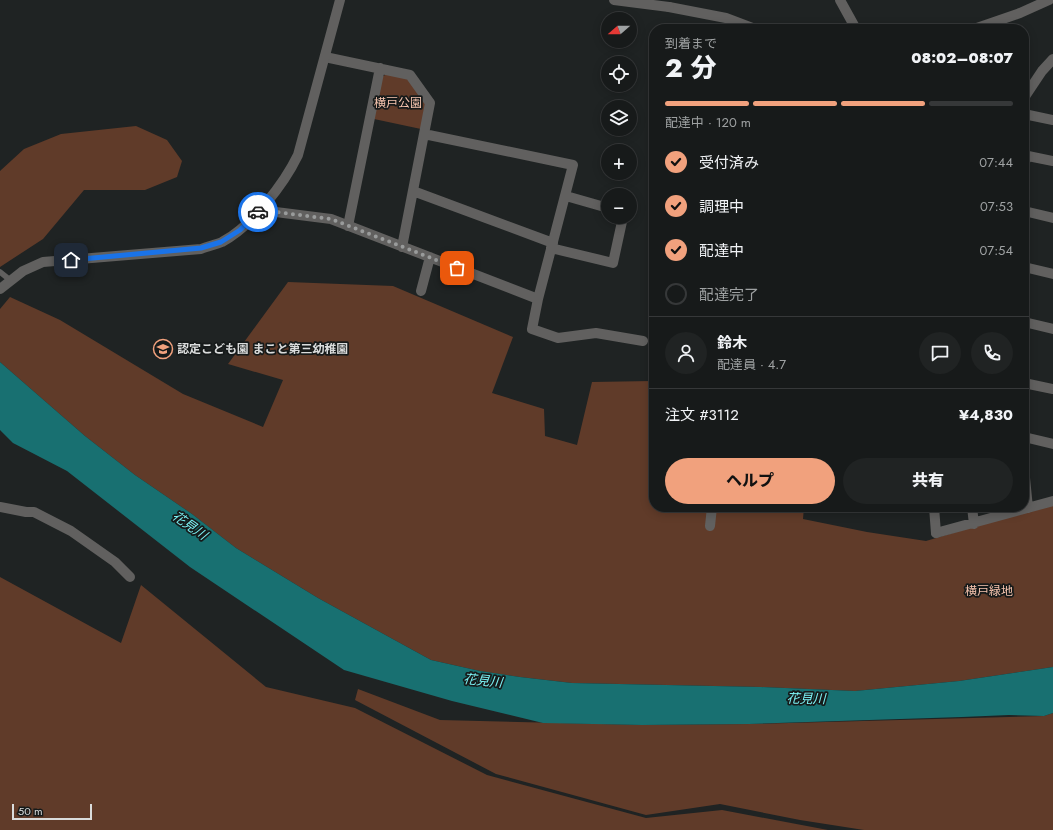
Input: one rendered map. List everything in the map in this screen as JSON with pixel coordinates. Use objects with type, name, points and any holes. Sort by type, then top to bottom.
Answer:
[{"type":"street","points":[[1,288],[23,271],[43,262],[201,248],[221,242],[240,230],[260,210],[292,168],[298,155],[340,0]]},
{"type":"street","points":[[614,0],[669,7],[726,18],[741,24]]},
{"type":"street","points":[[840,0],[853,24]]},
{"type":"street","points":[[988,24],[1020,13],[1049,0]]},
{"type":"street","points":[[325,57],[410,75],[430,104],[402,247]]},
{"type":"street","points":[[1029,90],[1042,71],[1053,59]]},
{"type":"street","points":[[348,226],[380,68]]},
{"type":"street","points":[[1029,115],[1053,120]]},
{"type":"street","points":[[424,134],[573,164],[566,196],[538,299],[532,329],[558,338],[596,332],[643,341]]},
{"type":"street","points":[[1029,156],[1053,162]]},
{"type":"street","points":[[413,191],[552,245],[613,263],[621,224]]},
{"type":"street","points":[[566,196],[601,206]]},
{"type":"street","points":[[260,210],[331,219],[538,299]]},
{"type":"street","points":[[1029,212],[1053,218]]},
{"type":"street","points":[[420,291],[430,257]]},
{"type":"street","points":[[1029,268],[1053,274]]},
{"type":"street","points":[[1029,323],[1053,329]]},
{"type":"street","points":[[1029,384],[1053,389]]},
{"type":"street","points":[[1029,438],[1053,444]]},
{"type":"street","points":[[1029,508],[1053,501]]},
{"type":"street","points":[[0,507],[34,512],[71,531],[115,562],[130,577]]},
{"type":"street","points":[[710,526],[711,512]]},
{"type":"street","points":[[934,512],[936,533],[1014,512]]},
{"type":"street","points":[[973,512],[974,524]]},
{"type":"lane","points":[[0,272],[10,280]]},
{"type":"green space","name":"横戸公園","points":[[388,73],[406,76],[426,105],[421,129],[374,119],[382,77]]},
{"type":"green space","points":[[136,126],[167,140],[182,161],[177,177],[145,190],[84,190],[43,239],[0,267],[0,171],[24,149],[61,134]]},
{"type":"green space","name":"横戸緑地","points":[[288,282],[393,286],[513,337],[492,393],[544,409],[545,436],[577,445],[592,382],[649,381],[649,512],[804,512],[803,519],[867,532],[926,541],[1053,505],[1053,667],[959,681],[855,691],[761,687],[572,683],[480,671],[431,660],[318,598],[236,548],[192,514],[135,475],[85,436],[0,362],[0,309],[10,297],[60,320],[183,394],[263,427],[283,380],[228,364]]},
{"type":"green space","points":[[0,577],[121,643],[141,585],[266,687],[355,708],[487,775],[646,818],[722,810],[828,830],[0,830]]},
{"type":"green space","points":[[358,689],[440,720],[642,725],[749,724],[1044,716],[1053,713],[1053,830],[864,830],[800,820],[720,804],[646,815],[496,774],[355,700]]},
{"type":"water","name":"花見川","points":[[0,362],[85,436],[135,475],[192,514],[236,548],[318,598],[431,660],[480,671],[572,683],[761,687],[855,691],[959,681],[1053,667],[1053,713],[1044,716],[1009,715],[749,724],[642,725],[543,723],[452,701],[344,670],[190,567],[67,471],[13,443],[0,430]]},
{"type":"way so far","points":[[258,212],[260,210],[331,219],[457,268]]},
{"type":"place","name":"認定こども園 まこと第三幼稚園","points":[[163,349]]},
{"type":"route","points":[[71,260],[201,248],[221,242],[240,230],[258,212]]}]
